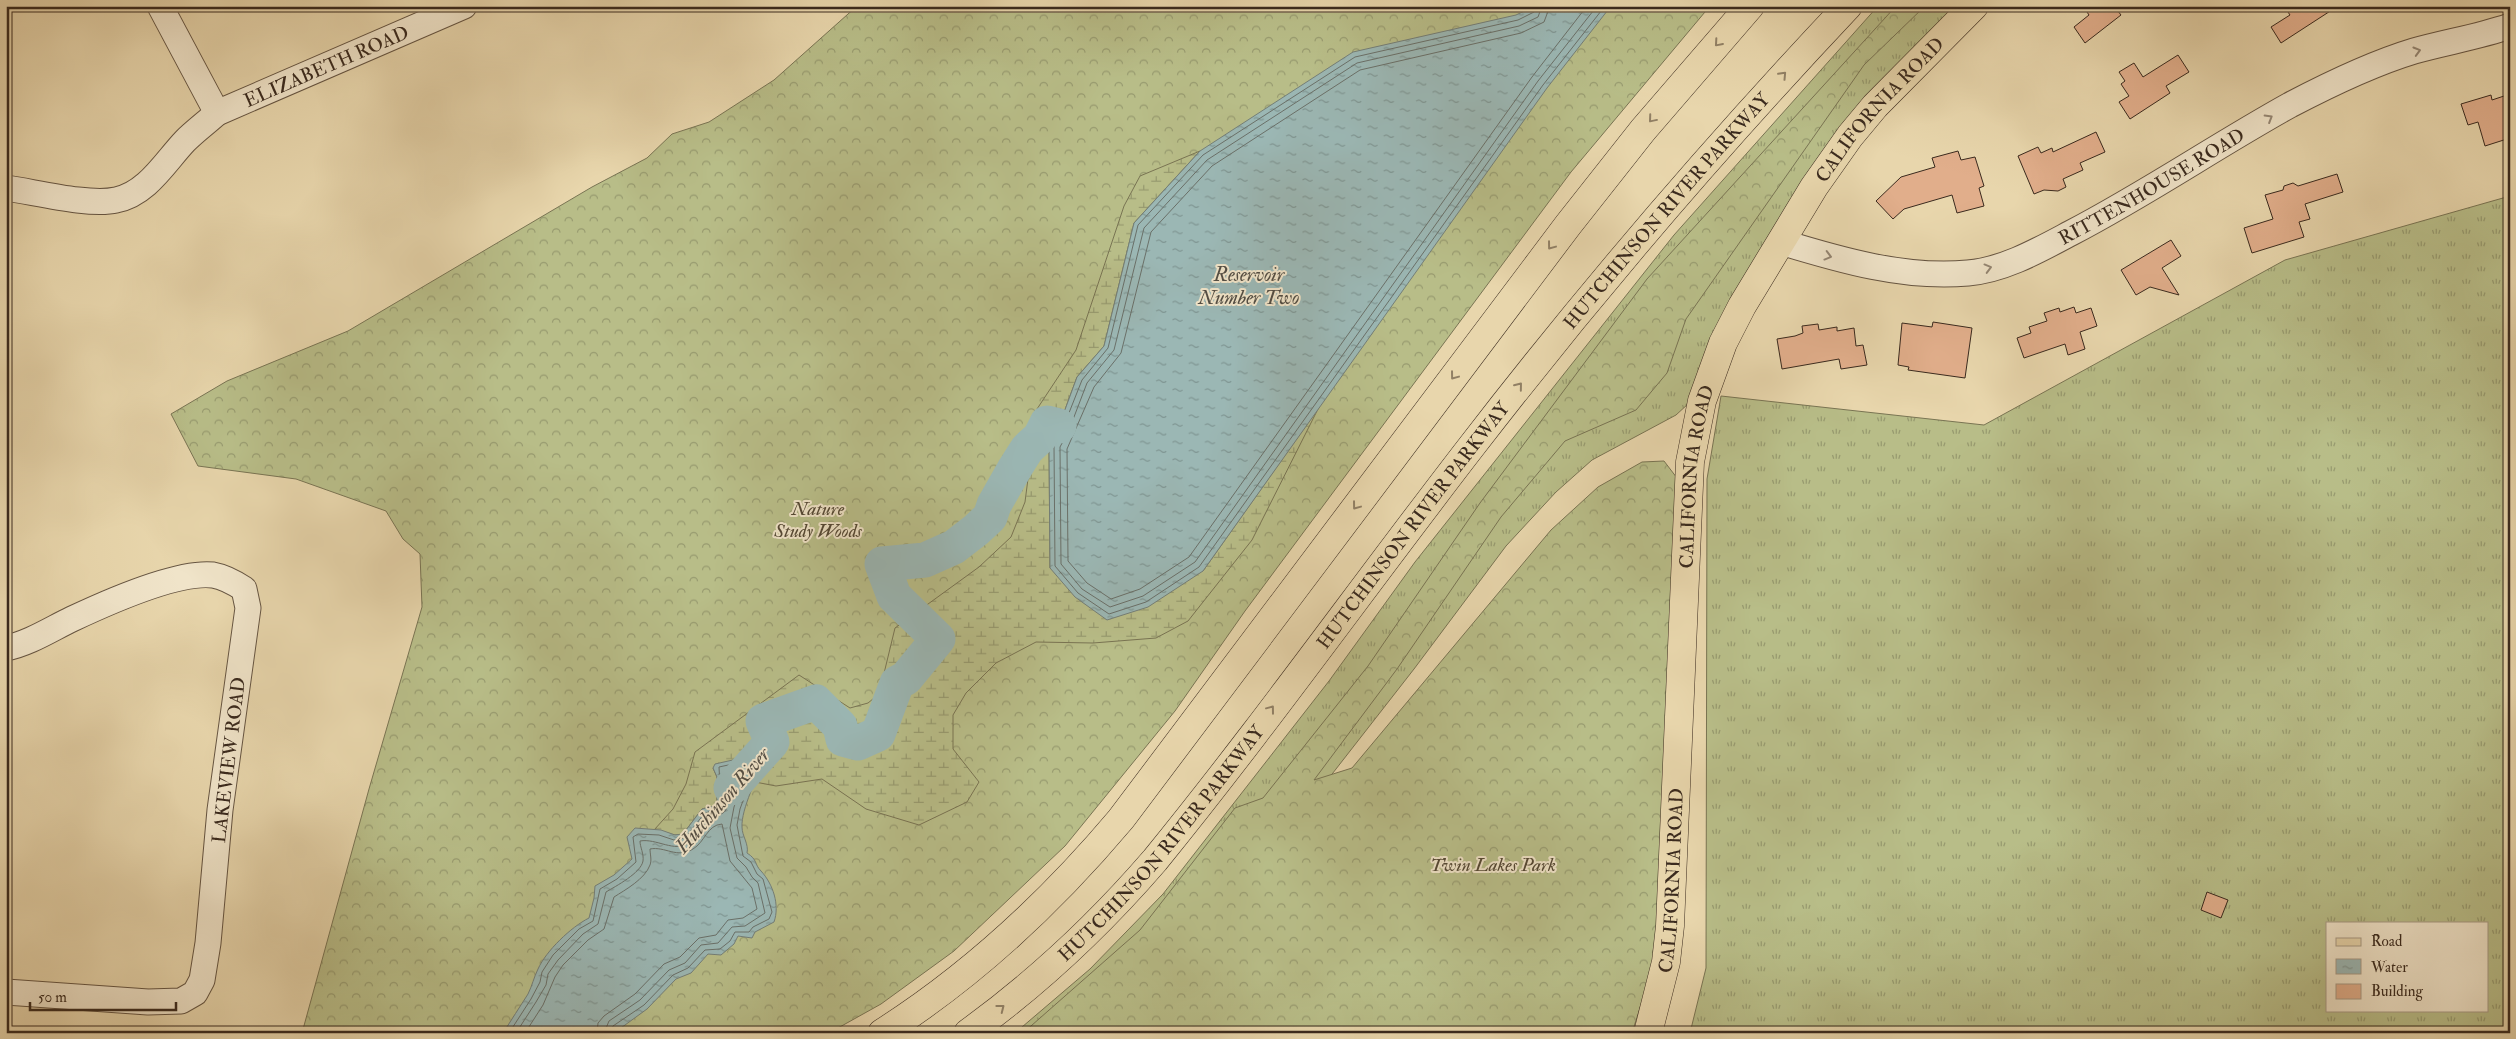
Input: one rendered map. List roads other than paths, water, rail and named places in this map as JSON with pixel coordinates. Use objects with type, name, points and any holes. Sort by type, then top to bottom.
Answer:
[{"type":"main road","points":[[882,1033],[942,991],[1024,922],[1073,873],[1121,820],[1568,225],[1643,130],[1750,6]]},
{"type":"main road","name":"HUTCHINSON RIVER PARKWAY","points":[[968,1033],[1061,957],[1115,905],[1150,866],[1471,447],[1559,336],[1727,138],[1848,6]]},
{"type":"main road","name":"CALIFORNIA ROAD","points":[[1648,1033],[1666,962],[1670,926],[1690,462],[1702,401],[1723,343],[1820,179],[1850,136],[1875,106],[1974,6]]},
{"type":"street","points":[[160,6],[216,113]]},
{"type":"street","name":"ELIZABETH ROAD","points":[[6,188],[93,201],[117,200],[135,192],[150,182],[186,140],[216,113],[464,6]]},
{"type":"street","name":"RITTENHOUSE ROAD","points":[[1781,242],[1830,257],[1883,268],[1942,274],[1970,273],[1996,266],[2023,258],[2125,205],[2290,105],[2337,81],[2376,64],[2414,51],[2510,26]]},
{"type":"street","name":"LAKEVIEW ROAD","points":[[6,648],[19,645],[75,617],[158,584],[198,575],[214,575],[234,582],[244,589],[248,608],[220,810],[208,943],[202,980],[195,993],[181,1001],[148,1002],[6,992]]},
{"type":"water","name":"Reservoir Number Two","points":[[1535,6],[1611,6],[1547,88],[1203,571],[1148,607],[1107,620],[1075,597],[1050,568],[1049,444],[1059,426],[1077,377],[1104,346],[1134,223],[1200,151],[1353,52],[1516,15]]},
{"type":"water","points":[[757,751],[763,751],[764,759],[744,811],[742,830],[747,853],[754,860],[772,888],[776,902],[774,922],[755,932],[752,938],[738,936],[734,944],[721,955],[708,954],[691,973],[676,979],[647,1009],[614,1033],[503,1033],[528,994],[538,969],[547,955],[567,933],[589,918],[595,886],[614,875],[632,859],[627,837],[635,828],[661,830],[675,835],[683,834],[702,809],[717,805],[717,777],[713,768],[715,764],[746,757]]},
{"type":"waterway","name":"Hutchinson River","points":[[731,788],[772,742],[763,721],[816,702],[840,726],[843,739],[858,743],[878,734],[897,683],[906,678],[938,639],[894,596],[882,564],[925,560],[954,547],[976,530],[990,517],[994,505],[1015,468],[1027,449],[1040,437],[1047,423],[1059,426]]},
{"type":"park label","name":"Nature Study Woods","points":[[818,519]]},
{"type":"park label","name":"Twin Lakes Park","points":[[1493,864]]}]
